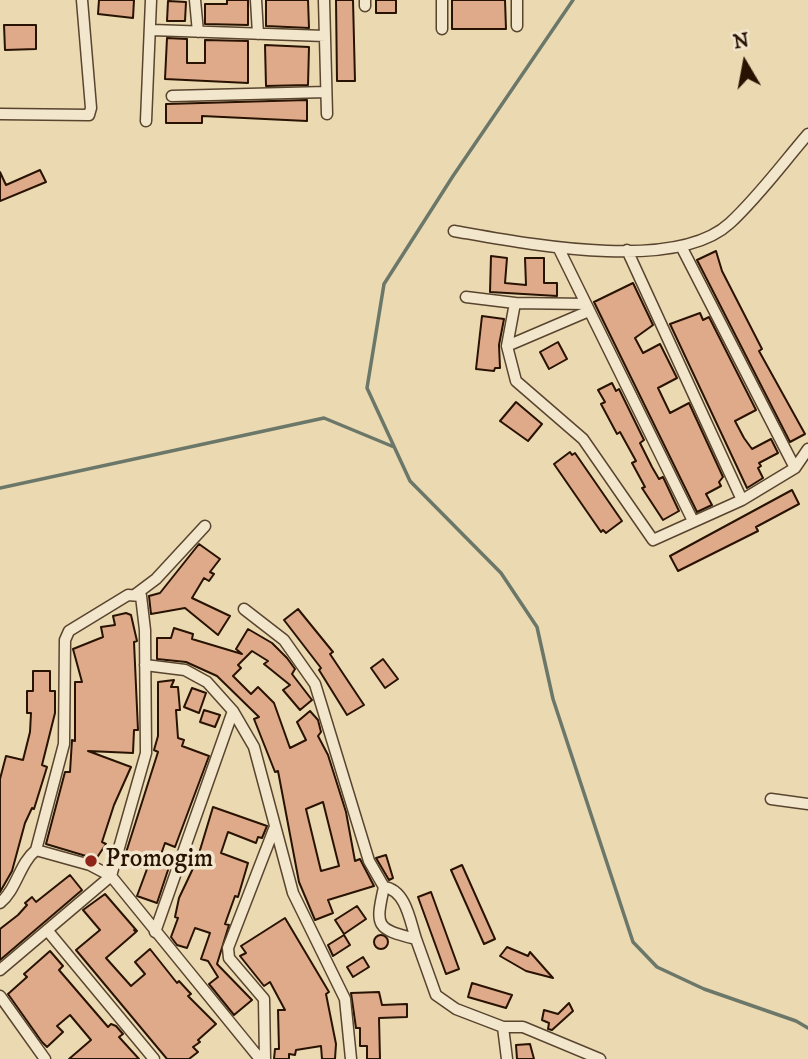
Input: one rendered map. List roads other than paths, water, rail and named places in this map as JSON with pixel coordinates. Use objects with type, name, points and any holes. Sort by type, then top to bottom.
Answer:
[{"type":"street","points":[[0,114],[89,115],[91,108],[82,0]]},
{"type":"street","points":[[146,121],[152,30],[151,0]]},
{"type":"street","points":[[195,0],[198,32]]},
{"type":"street","points":[[256,0],[258,34]]},
{"type":"street","points":[[324,0],[327,114]]},
{"type":"street","points":[[442,0],[443,29]]},
{"type":"street","points":[[517,0],[517,26]]},
{"type":"street","points":[[152,30],[325,36]]},
{"type":"street","points":[[172,96],[326,92]]},
{"type":"street","points":[[454,231],[559,249],[682,248],[709,237],[730,223],[808,134]]},
{"type":"street","points":[[682,248],[795,468]]},
{"type":"street","points":[[559,249],[693,521]]},
{"type":"street","points":[[627,250],[743,500]]},
{"type":"street","points":[[466,297],[587,308]]},
{"type":"street","points":[[515,303],[507,346],[516,381],[583,439],[648,536],[658,540],[693,521],[743,500],[795,468],[808,449]]},
{"type":"street","points":[[507,346],[587,308]]},
{"type":"street","points":[[0,904],[11,894],[29,856],[36,850],[64,744],[65,640],[69,631],[128,595],[136,594],[156,579],[205,526]]},
{"type":"street","points":[[0,970],[111,876],[146,753],[141,596],[136,594]]},
{"type":"street","points":[[244,609],[284,640],[315,684],[369,861],[384,887],[379,913],[381,923],[387,931],[416,939]]},
{"type":"street","points":[[145,665],[195,674],[207,682],[233,711],[254,747],[293,893],[341,987],[348,1017],[351,1059]]},
{"type":"street","points":[[155,932],[233,711]]},
{"type":"street","points":[[771,799],[808,804]]},
{"type":"street","points":[[263,1059],[264,999],[229,958],[228,948],[274,830]]},
{"type":"street","points":[[36,850],[90,865],[111,876],[263,1059]]},
{"type":"street","points":[[384,887],[392,888],[401,898],[436,995],[456,1009],[503,1027],[523,1027],[600,1059]]},
{"type":"street","points":[[47,930],[153,1059]]},
{"type":"street","points":[[0,996],[45,1059]]},
{"type":"street","points":[[503,1027],[507,1059]]},
{"type":"waterway","points":[[573,0],[453,176],[384,284],[367,388],[410,481],[501,573],[537,627],[553,699],[633,942],[657,967],[704,989],[796,1021],[808,1028]]},
{"type":"waterway","points":[[0,488],[324,418],[394,447]]},
{"type":"place","name":"Promogim","points":[[91,861]]}]
